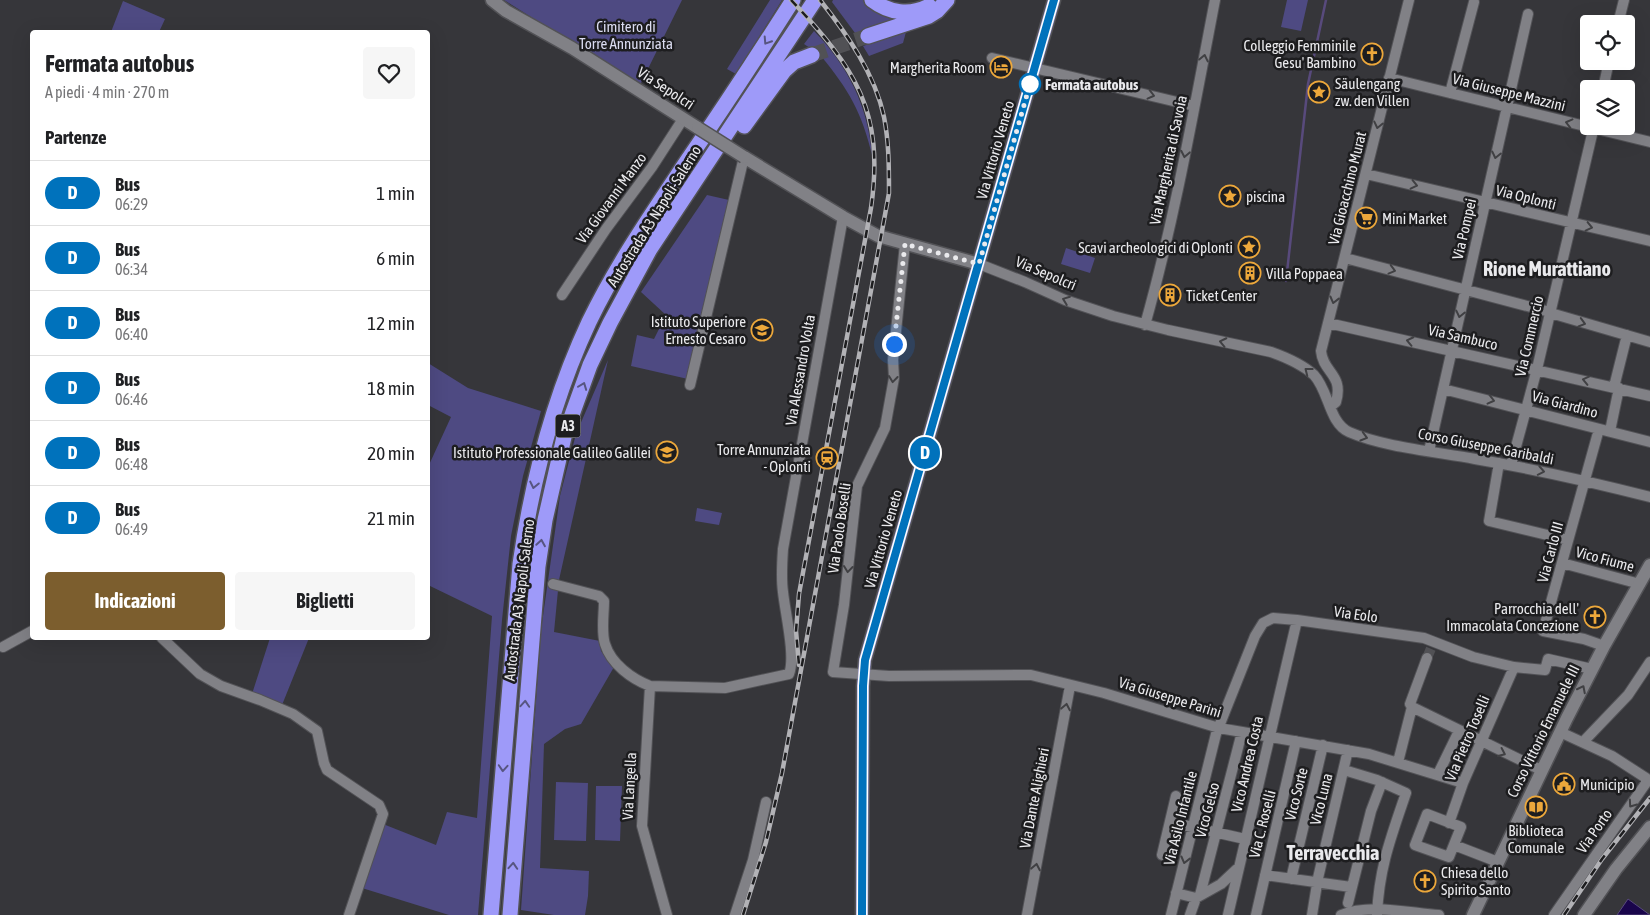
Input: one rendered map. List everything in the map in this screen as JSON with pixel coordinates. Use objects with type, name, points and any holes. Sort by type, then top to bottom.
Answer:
[{"type":"highway","name":"Autostrada A3 Napoli-Salerno","points":[[491,915],[520,564],[527,518],[548,429],[589,322],[616,271],[654,210],[793,0]]},
{"type":"highway","name":"Autostrada A3 Napoli-Salerno","points":[[510,915],[537,575],[555,474],[564,437],[590,365],[636,273],[815,0]]},
{"type":"highway","points":[[872,0],[883,7],[904,13],[924,9],[937,0]]},
{"type":"highway","points":[[868,36],[929,16],[937,11],[947,0]]},
{"type":"highway","points":[[666,225],[702,186],[784,71],[794,62],[812,55]]},
{"type":"main road","name":"Via Vittorio Veneto","points":[[862,915],[865,660],[1054,0]]},
{"type":"street","name":"Via Sepolcri","points":[[492,0],[572,48],[744,157],[878,236],[979,264],[1065,300],[1145,325],[1271,352],[1306,368],[1314,376],[1331,406]]},
{"type":"street","name":"Via Margherita di Savoia","points":[[1145,325],[1155,292],[1215,0]]},
{"type":"street","name":"Via Gioacchino Murat","points":[[1331,406],[1336,402],[1339,392],[1337,382],[1322,357],[1321,351],[1409,0]]},
{"type":"street","points":[[1620,15],[1624,0]]},
{"type":"street","points":[[1450,93],[1474,2]]},
{"type":"street","name":"Via Pompei","points":[[1428,451],[1528,14]]},
{"type":"street","points":[[992,58],[1035,66],[1194,106]]},
{"type":"street","name":"Via Giuseppe Mazzini","points":[[1390,78],[1580,125]]},
{"type":"street","name":"Via Giovanni Manzo","points":[[562,295],[606,229],[652,168],[683,119]]},
{"type":"street","name":"Via Commercio","points":[[1511,465],[1537,369],[1591,135]]},
{"type":"street","name":"Via Giuseppe Mazzini","points":[[1622,135],[1650,142]]},
{"type":"street","points":[[690,384],[744,157]]},
{"type":"street","name":"Via Oplonti","points":[[1366,174],[1650,241]]},
{"type":"street","name":"Via Alessandro Volta","points":[[552,584],[599,596],[604,600],[604,643],[608,652],[625,673],[650,686],[725,688],[785,676],[790,672],[790,641],[781,568],[843,217]]},
{"type":"street","name":"Via Paolo Boselli","points":[[832,672],[844,605],[857,486],[885,428],[894,378],[894,352],[905,244]]},
{"type":"street","points":[[1345,258],[1550,312],[1650,342]]},
{"type":"street","name":"Via Sambuco","points":[[1328,323],[1650,396]]},
{"type":"street","name":"Via Carlo III","points":[[1604,646],[1584,638],[1543,631],[1585,480],[1605,430],[1616,388],[1626,335]]},
{"type":"street","name":"Via Giardino","points":[[1443,389],[1650,442]]},
{"type":"street","name":"Corso Giuseppe Garibaldi","points":[[1331,406],[1338,423],[1348,432],[1378,441],[1585,480],[1650,497]]},
{"type":"street","points":[[1499,463],[1489,521],[1568,540]]},
{"type":"street","name":"Vico Fiume","points":[[1562,563],[1640,584]]},
{"type":"street","name":"Corso Vittorio Emanuele III","points":[[1473,915],[1560,732],[1604,646],[1649,568]]},
{"type":"street","name":"Via Eolo","points":[[1273,618],[1424,638],[1433,644],[1473,657],[1514,667],[1545,670],[1548,659],[1592,669]]},
{"type":"street","name":"Via Asilo Infantile","points":[[1171,915],[1219,728],[1255,636],[1263,623],[1273,618]]},
{"type":"street","name":"Vico Andrea Costa","points":[[1228,915],[1297,620]]},
{"type":"street","points":[[3,647],[30,632]]},
{"type":"street","points":[[164,640],[200,674],[221,686],[293,714],[317,730],[327,770],[379,805],[383,814],[348,915]]},
{"type":"street","points":[[1398,762],[1412,707],[1410,704],[1427,658]]},
{"type":"street","points":[[1560,732],[1583,742],[1628,695],[1650,662]]},
{"type":"street","name":"Via Pietro Toselli","points":[[1449,822],[1463,783],[1514,667]]},
{"type":"street","name":"Via Giuseppe Parini","points":[[832,672],[864,675],[1022,674],[1104,693],[1219,728],[1348,750],[1398,762],[1463,783]]},
{"type":"street","name":"Via Langella","points":[[650,686],[642,826],[667,915]]},
{"type":"street","name":"Via Dante Alighieri","points":[[1027,915],[1070,686]]},
{"type":"street","points":[[1412,707],[1482,743],[1541,770]]},
{"type":"street","points":[[1438,774],[1458,731]]},
{"type":"street","name":"Vico Gelso","points":[[1190,915],[1198,897],[1217,833],[1242,732]]},
{"type":"street","name":"Via C. Roselli","points":[[1256,915],[1296,741]]},
{"type":"street","name":"Via Porto","points":[[1554,915],[1646,783],[1646,778],[1632,767],[1583,742]]},
{"type":"street","name":"Vico Sorte","points":[[1291,878],[1323,745]]},
{"type":"street","name":"Vico Luna","points":[[1312,915],[1317,882],[1348,750]]},
{"type":"street","points":[[1344,770],[1382,782],[1406,793],[1383,860],[1378,889],[1377,912]]},
{"type":"street","points":[[1348,903],[1371,811],[1382,782]]},
{"type":"street","points":[[1162,855],[1176,796]]},
{"type":"street","points":[[735,915],[753,860],[766,802]]},
{"type":"street","points":[[1427,814],[1461,827],[1454,845],[1449,857],[1415,845],[1427,814]]},
{"type":"street","points":[[1170,822],[1245,839]]},
{"type":"street","points":[[1584,915],[1616,869],[1650,827]]},
{"type":"street","points":[[1454,845],[1498,862]]},
{"type":"street","points":[[1176,893],[1198,897],[1221,884],[1238,869]]},
{"type":"street","points":[[1265,876],[1351,887]]},
{"type":"street","points":[[1341,915],[1349,912],[1439,915]]},
{"type":"green space","name":"Cimitero di Torre Annunziata","points":[[504,0],[682,0],[640,85],[585,51],[586,48],[550,29]]},
{"type":"green space","points":[[770,0],[782,0],[736,74],[727,69]]},
{"type":"green space","points":[[833,0],[865,0],[900,18],[858,37],[832,2]]},
{"type":"green space","points":[[1287,0],[1308,0],[1301,31],[1281,27]]},
{"type":"green space","points":[[123,1],[165,19],[160,30],[112,30]]},
{"type":"green space","points":[[814,31],[837,58],[854,88],[866,120],[872,155],[859,114],[847,91],[821,56],[815,59],[813,50],[804,44]]},
{"type":"green space","points":[[906,32],[903,43],[869,56],[863,46]]},
{"type":"green space","points":[[707,195],[729,200],[688,379],[631,366],[637,335],[654,339],[666,315],[641,292]]},
{"type":"green space","points":[[1066,248],[1095,258],[1090,273],[1061,264]]},
{"type":"green space","points":[[608,360],[559,580],[554,632],[600,641],[601,651],[614,667],[581,724],[565,729],[544,744],[540,868],[589,871],[585,915],[554,915],[521,910],[541,630],[560,496],[576,434]]},
{"type":"green space","points":[[430,364],[468,388],[541,411],[523,476],[511,536],[502,620],[478,915],[449,915],[362,888],[383,824],[436,845],[447,812],[477,818],[492,616],[430,586],[430,463],[451,417],[430,406]]},
{"type":"green space","points":[[697,508],[722,513],[719,525],[695,521]]},
{"type":"green space","points":[[269,640],[308,640],[282,705],[252,694]]},
{"type":"green space","points":[[556,782],[588,783],[586,841],[554,840]]},
{"type":"green space","points":[[596,786],[622,786],[620,841],[595,840]]},
{"type":"shaded area","points":[[1628,899],[1650,915],[1617,915]]},
{"type":"waterway","points":[[1286,281],[1308,84],[1326,0]]},
{"type":"tunnel","points":[[812,55],[868,36]]},
{"type":"tunnel","points":[[1427,658],[1432,646]]},
{"type":"railway","points":[[791,0],[832,48],[848,70],[860,93],[869,117],[873,144],[874,174],[871,208],[799,594],[796,631],[799,665]]},
{"type":"railway","points":[[743,915],[766,842],[782,773],[889,193],[887,136],[880,101],[859,55],[820,0]]},
{"type":"railway","points":[[1564,915],[1602,859],[1650,798]]},
{"type":"bus line","name":"D","points":[[862,915],[863,686],[865,660],[1054,0]]},
{"type":"place","name":"Colleggio Femminile Gesu' Bambino","points":[[1372,54]]},
{"type":"place","name":"Margherita Room","points":[[1001,67]]},
{"type":"place","name":"Fermata autobus","points":[[1030,84]]},
{"type":"place","name":"Säulengang zw. den Villen","points":[[1319,92]]},
{"type":"place","name":"piscina","points":[[1230,196]]},
{"type":"place","name":"Mini Market","points":[[1366,218]]},
{"type":"place","name":"Scavi archeologici di Oplonti","points":[[1249,247]]},
{"type":"place","name":"Villa Poppaea","points":[[1250,273]]},
{"type":"place","name":"Ticket Center","points":[[1170,295]]},
{"type":"place","name":"Istituto Superiore Ernesto Cesaro","points":[[762,330]]},
{"type":"place","name":"Istituto Professionale Galileo Galilei","points":[[667,452]]},
{"type":"place","name":"Torre Annunziata - Oplonti","points":[[827,458]]},
{"type":"place","name":"Parrocchia dell' Immacolata Concezione","points":[[1595,617]]},
{"type":"place","name":"Municipio","points":[[1564,784]]},
{"type":"place","name":"Biblioteca Comunale","points":[[1536,807]]},
{"type":"place","name":"Chiesa dello Spirito Santo","points":[[1425,881]]},
{"type":"district","name":"Rione Murattiano","points":[[1547,268]]},
{"type":"district","name":"Terravecchia","points":[[1333,852]]},
{"type":"route","points":[[894,344],[905,244],[979,264],[1030,84]]}]
